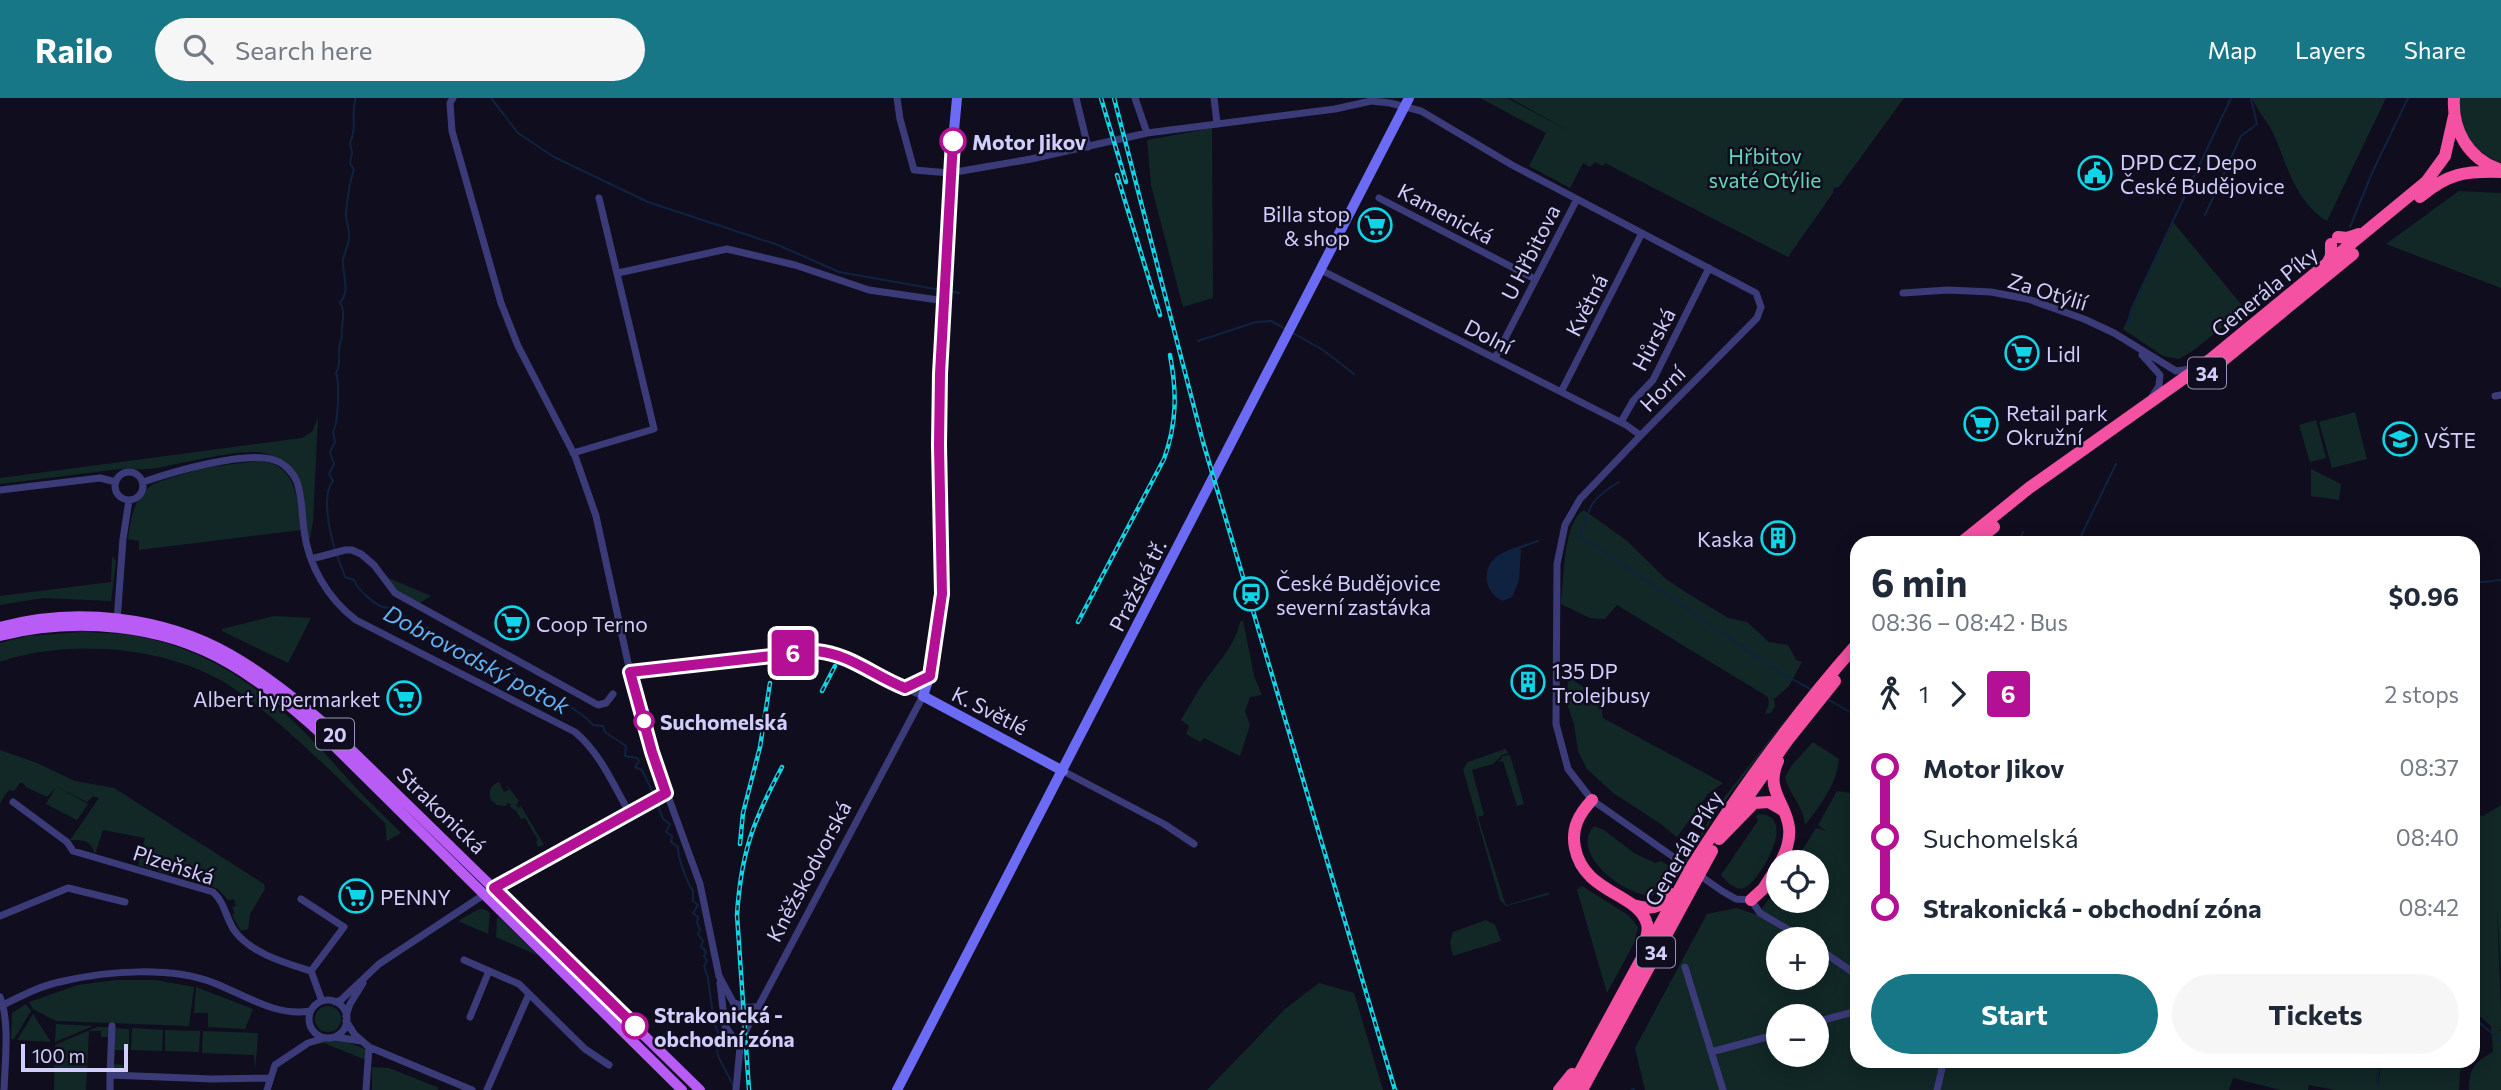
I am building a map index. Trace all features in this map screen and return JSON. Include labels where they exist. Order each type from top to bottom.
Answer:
[{"type":"highway","name":"34","points":[[2453,99],[2458,132],[2474,155],[2501,171]]},
{"type":"highway","name":"Generála Píky","points":[[1969,536],[2029,488],[2211,359],[2369,230],[2436,170],[2445,156],[2454,116]]},
{"type":"highway","name":"Generála Píky","points":[[1982,536],[2035,494],[2236,351],[2428,190],[2459,173],[2501,171]]},
{"type":"highway","points":[[2326,266],[2334,241],[2369,230]]},
{"type":"highway","name":"Generála Píky","points":[[1581,1090],[1639,962],[1692,866],[1748,779],[1850,654]]},
{"type":"highway","name":"Generála Píky","points":[[1831,679],[1850,663]]},
{"type":"highway","name":"Generála Píky","points":[[1570,1090],[1600,1044],[1719,839],[1810,704]]},
{"type":"highway","points":[[1787,741],[1772,775],[1791,832],[1787,850]]},
{"type":"highway","points":[[1592,800],[1581,813],[1573,834],[1577,857],[1587,874],[1598,885],[1631,904],[1644,917],[1648,928],[1639,962]]},
{"type":"highway","points":[[1719,839],[1754,803],[1769,802],[1785,811]]},
{"type":"highway","points":[[1631,904],[1648,908],[1660,906],[1692,866]]},
{"type":"highway","points":[[1751,900],[1766,884]]},
{"type":"highway","name":"34","points":[[1559,1090],[1600,1044]]},
{"type":"highway","points":[[1589,1090],[1600,1044]]},
{"type":"main road","name":"Kněžskodvorská","points":[[923,696],[930,676],[942,594],[939,445],[950,173],[957,98]]},
{"type":"main road","name":"Pražská tř.","points":[[897,1090],[1407,102]]},
{"type":"main road","name":"Strakonická","points":[[0,627],[62,618],[159,627],[200,640],[228,653],[274,682],[325,724],[701,1090]]},
{"type":"main road","name":"Strakonická","points":[[0,636],[53,628],[117,624],[171,639],[226,661],[269,689],[344,755],[361,775],[682,1090]]},
{"type":"main road","name":"K. Světlé","points":[[923,696],[1063,771]]},
{"type":"street","points":[[453,98],[450,103],[452,131],[501,303],[518,346],[573,453],[596,516],[630,672],[663,794],[700,884],[719,975],[725,1026],[740,1047]]},
{"type":"street","name":"Horní","points":[[897,98],[914,170],[950,173],[1147,133],[1335,109],[1371,101],[1407,102],[1577,199],[1756,293],[1760,302],[1760,313],[1580,499],[1565,525],[1559,547],[1555,609],[1556,724],[1568,769],[1592,800],[1722,891],[1736,899],[1751,900]]},
{"type":"street","points":[[1076,98],[1088,147]]},
{"type":"street","points":[[1135,98],[1147,133]]},
{"type":"street","points":[[1214,98],[1217,123]]},
{"type":"street","points":[[573,453],[654,429],[599,198]]},
{"type":"street","name":"Kamenická","points":[[1379,198],[1535,279]]},
{"type":"street","name":"U Hřbitova","points":[[1495,358],[1577,199]]},
{"type":"street","name":"Květná","points":[[1561,392],[1642,233]]},
{"type":"street","points":[[618,273],[727,249],[795,265],[870,290],[945,293]]},
{"type":"street","name":"Hůrská","points":[[1621,422],[1633,401],[1653,380],[1709,268]]},
{"type":"street","name":"Dolní","points":[[1321,270],[1621,422],[1640,435]]},
{"type":"street","name":"Za Otýlií","points":[[1903,293],[1948,290],[1991,292],[2028,299],[2084,318],[2176,370],[2190,369],[2211,359]]},
{"type":"street","name":"Za Otýlií","points":[[2134,346],[2160,375],[2159,386],[2145,407]]},
{"type":"street","points":[[143,482],[188,467],[254,458],[277,461],[285,466],[297,482],[305,542],[311,559],[334,602],[356,620],[575,732],[602,764],[629,812]]},
{"type":"street","points":[[129,472],[140,477],[143,482],[142,492],[134,500],[120,496],[117,492],[116,482],[119,477],[129,472]]},
{"type":"street","points":[[0,489],[100,478],[116,482]]},
{"type":"street","points":[[117,624],[123,539],[129,500]]},
{"type":"street","points":[[311,559],[345,550],[361,554],[374,565],[395,593],[592,703],[602,706],[613,694]]},
{"type":"street","name":"K. Světlé","points":[[630,672],[816,651],[851,659],[923,696]]},
{"type":"street","points":[[905,688],[930,676]]},
{"type":"street","name":"Kněžskodvorská","points":[[736,1090],[740,1047],[750,1023],[923,696]]},
{"type":"street","name":"K. Světlé","points":[[1063,771],[1164,824],[1194,844]]},
{"type":"street","points":[[4,1090],[2,1001],[62,981],[138,972],[187,975],[277,1010],[298,1014],[310,1011],[322,1001],[341,1000],[379,964],[494,888],[663,794]]},
{"type":"street","name":"Plzeňská","points":[[13,802],[66,842],[73,851],[213,892],[222,900],[233,928],[243,940],[276,959],[311,971]]},
{"type":"street","points":[[0,916],[68,888],[125,902]]},
{"type":"street","points":[[301,899],[344,927],[311,971],[322,1001]]},
{"type":"street","points":[[1751,900],[1760,913],[1784,927]]},
{"type":"street","points":[[1829,956],[1850,970]]},
{"type":"street","points":[[464,960],[519,984],[585,1049],[610,1065]]},
{"type":"street","points":[[1685,967],[1723,1090]]},
{"type":"street","points":[[470,1017],[489,971]]},
{"type":"street","points":[[334,1037],[342,1031],[349,1004],[369,974]]},
{"type":"street","points":[[719,975],[741,1017],[750,1023]]},
{"type":"street","points":[[487,1090],[529,994]]},
{"type":"street","points":[[731,1000],[738,1006],[758,1007]]},
{"type":"street","points":[[335,1002],[342,1006],[346,1019],[361,1041],[369,1047],[471,1090]]},
{"type":"street","points":[[308,1043],[310,1011]]},
{"type":"street","points":[[1829,1019],[1850,1013]]},
{"type":"street","points":[[298,1014],[325,1038]]},
{"type":"street","points":[[110,1090],[112,1026]]},
{"type":"street","points":[[267,1090],[275,1066],[308,1043],[334,1037],[361,1041]]},
{"type":"street","points":[[1711,1052],[1766,1037]]},
{"type":"street","points":[[366,1090],[369,1047]]},
{"type":"street","points":[[1937,1090],[1942,1068]]},
{"type":"street","points":[[110,1075],[270,1078]]},
{"type":"green space","name":"Hřbitov svaté Otýlie","points":[[1480,98],[1507,98],[1569,131],[1510,98],[1904,98],[1839,187],[1834,188],[1788,257],[1605,163],[1603,166],[1595,162],[1590,167],[1583,163],[1570,188],[1529,166],[1546,133]]},
{"type":"green space","points":[[2252,98],[2386,98],[2327,221],[2316,213],[2300,194],[2273,132]]},
{"type":"green space","points":[[2458,98],[2501,98],[2501,164],[2481,152],[2469,138],[2461,121]]},
{"type":"green space","points":[[1212,128],[1213,298],[1183,307],[1151,185],[1147,140]]},
{"type":"green space","points":[[2459,191],[2501,193],[2501,288],[2386,244]]},
{"type":"green space","points":[[2173,222],[2245,309],[2179,359],[2163,356],[2123,329]]},
{"type":"green space","points":[[2355,412],[2367,459],[2332,468],[2319,422]]},
{"type":"green space","points":[[318,417],[310,539],[307,536],[302,502],[294,478],[283,463],[269,455],[252,452],[231,454],[152,469],[128,468],[0,484],[0,478],[302,438],[312,432]]},
{"type":"green space","points":[[2316,420],[2326,458],[2310,462],[2299,425]]},
{"type":"green space","points":[[259,461],[272,464],[288,476],[296,496],[301,530],[139,550],[139,541],[128,539],[138,500],[155,483],[202,468]]},
{"type":"green space","points":[[2311,469],[2341,484],[2339,500],[2311,496]]},
{"type":"green space","points":[[1584,510],[1627,541],[1679,588],[1728,618],[1747,622],[1769,642],[1788,645],[1796,660],[1802,662],[1789,686],[1774,699],[1775,706],[1771,713],[1765,714],[1769,704],[1768,697],[1617,605],[1605,619],[1590,618],[1561,604],[1568,539],[1577,516]]},
{"type":"green space","points":[[112,556],[116,561],[111,601],[43,598],[0,605],[0,596],[111,582]]},
{"type":"green space","points":[[386,577],[431,596],[418,604],[400,593]]},
{"type":"green space","points":[[274,616],[311,618],[288,663],[222,631],[222,629]]},
{"type":"green space","points":[[1243,620],[1254,676],[1262,695],[1250,697],[1245,711],[1250,725],[1240,756],[1204,738],[1200,742],[1186,734],[1189,726],[1181,720],[1230,646]]},
{"type":"green space","points":[[83,632],[130,635],[171,645],[203,657],[233,673],[285,713],[401,833],[387,841],[385,823],[311,753],[253,702],[208,674],[180,663],[119,650],[57,650],[0,662],[0,643],[28,636]]},
{"type":"green space","points":[[1568,677],[1600,698],[1603,718],[1723,783],[1708,794],[1677,837],[1612,792],[1587,769],[1578,751],[1574,724],[1567,704]]},
{"type":"green space","points":[[1799,702],[1716,813],[1668,893],[1665,893],[1719,804]]},
{"type":"green space","points":[[1813,742],[1839,759],[1831,786],[1805,825],[1802,812],[1785,777]]},
{"type":"green space","points":[[1505,749],[1509,753],[1502,755],[1493,764],[1472,770],[1484,815],[1478,817],[1505,903],[1507,905],[1550,892],[1548,895],[1506,906],[1500,900],[1463,769],[1468,762]]},
{"type":"green space","points":[[0,750],[37,763],[75,781],[114,788],[264,884],[265,889],[250,914],[248,929],[241,931],[232,915],[235,913],[232,907],[236,906],[234,899],[228,900],[218,889],[206,884],[208,878],[173,867],[171,875],[158,871],[160,864],[154,862],[151,869],[138,865],[145,838],[103,830],[95,854],[86,842],[70,840],[99,798],[93,796],[87,802],[56,786],[88,804],[77,820],[46,804],[56,787],[47,797],[20,783],[14,791],[9,790],[0,803]]},
{"type":"green space","points":[[1510,755],[1524,804],[1517,806],[1503,761],[1499,762],[1503,756]]},
{"type":"green space","points":[[499,782],[504,792],[509,790],[506,784],[519,801],[516,805],[518,808],[521,806],[544,845],[538,847],[538,840],[525,818],[521,819],[510,807],[511,804],[497,805],[491,800],[490,789]]},
{"type":"green space","points":[[1837,791],[1850,793],[1850,1068],[2378,1068],[2378,1086],[2381,1068],[2462,1068],[2459,1090],[2335,1090],[2309,1085],[2308,1090],[2280,1090],[2233,1078],[2229,1090],[1645,1090],[1635,1048],[1707,914],[1737,908],[1757,915],[1766,903],[1766,913],[1829,913],[1829,850],[1802,850],[1816,828],[1826,831],[1818,825]]},
{"type":"green space","points":[[2501,805],[2501,968],[2497,908],[2501,1090],[2469,1090],[2474,1068],[2480,1068],[2480,1060],[2493,1052],[2491,1026],[2480,1016],[2480,815],[2483,816]]},
{"type":"green space","points":[[1759,814],[1771,817],[1776,825],[1776,837],[1772,850],[1766,850],[1766,863],[1758,875],[1744,888],[1738,888],[1728,883],[1721,875],[1758,821],[1756,816]]},
{"type":"green space","points":[[1594,826],[1604,830],[1634,853],[1655,863],[1661,861],[1673,868],[1661,891],[1655,895],[1645,895],[1632,891],[1606,874],[1589,850],[1588,838]]},
{"type":"green space","points":[[1582,886],[1628,915],[1638,927],[1634,943],[1607,993],[1577,890]]},
{"type":"green space","points":[[479,909],[490,913],[488,934],[458,921]]},
{"type":"green space","points":[[499,917],[539,956],[496,937]]},
{"type":"green space","points":[[1486,920],[1495,925],[1501,941],[1453,956],[1450,943],[1453,932]]},
{"type":"green space","points":[[116,980],[155,980],[194,987],[189,1026],[56,1021],[33,1009],[29,1002],[78,985]]},
{"type":"green space","points":[[1319,983],[1354,993],[1383,1090],[1207,1090],[1285,1009]]},
{"type":"green space","points":[[196,987],[253,1009],[245,1029],[208,1027],[208,1013],[194,1013]]},
{"type":"green space","points":[[26,1004],[31,1011],[14,1039],[11,1039],[12,1013]]},
{"type":"green space","points":[[328,1006],[337,1010],[341,1019],[337,1028],[328,1032],[319,1028],[315,1019],[319,1010]]},
{"type":"green space","points":[[33,1014],[51,1042],[17,1040]]},
{"type":"green space","points":[[56,1024],[93,1026],[55,1042]]},
{"type":"green space","points":[[97,1027],[110,1027],[110,1037],[101,1037],[101,1031],[89,1031],[86,1090],[54,1090],[55,1045]]},
{"type":"green space","points":[[114,1028],[129,1029],[129,1050],[115,1050],[114,1064],[123,1065],[123,1070],[113,1070]]},
{"type":"green space","points":[[132,1028],[163,1030],[162,1051],[131,1050]]},
{"type":"green space","points":[[165,1030],[200,1031],[199,1052],[165,1051]]},
{"type":"green space","points":[[203,1031],[257,1033],[255,1070],[254,1055],[202,1053]]},
{"type":"green space","points":[[340,1040],[366,1049],[366,1060],[324,1043],[313,1045],[321,1041]]},
{"type":"green space","points":[[372,1067],[389,1068],[439,1088],[372,1090]]},
{"type":"water","points":[[1516,547],[1521,550],[1519,580],[1512,597],[1503,601],[1489,588],[1488,570],[1495,558]]},
{"type":"waterway","name":"Dobrovodský potok","points":[[335,550],[327,505],[329,487],[333,481],[329,474],[334,464],[330,452],[335,442],[333,432],[338,385],[336,373],[343,315],[340,302],[346,288],[343,260],[349,239],[346,213],[354,170],[350,163],[350,143],[356,98]]},
{"type":"waterway","points":[[491,98],[518,133],[554,157],[648,202],[778,245],[839,272],[941,290]]},
{"type":"waterway","points":[[2128,324],[2131,310],[2231,98]]},
{"type":"waterway","points":[[2205,215],[2241,136],[2257,124],[2251,98]]},
{"type":"waterway","points":[[2350,227],[2408,98]]},
{"type":"waterway","points":[[950,291],[959,293]]},
{"type":"waterway","points":[[1198,341],[1256,322],[1271,321],[1286,329]]},
{"type":"waterway","points":[[1291,332],[1323,350],[1354,374]]},
{"type":"waterway","points":[[2081,536],[2116,464]]},
{"type":"waterway","points":[[1619,482],[1602,493],[1592,504],[1580,537],[1776,670],[1812,690]]},
{"type":"waterway","points":[[2021,536],[2023,532]]},
{"type":"waterway","points":[[1515,549],[1538,541]]},
{"type":"waterway","name":"Dobrovodský potok","points":[[337,555],[345,577],[354,580],[374,602],[418,626],[429,628],[435,639],[442,637],[448,643],[457,643],[461,651],[471,650],[476,659],[486,659],[508,674],[514,673],[519,680],[574,709],[593,725],[603,726],[605,732],[626,746],[625,756],[637,758],[639,761],[635,767],[642,770],[654,795]]},
{"type":"waterway","points":[[2480,582],[2501,580]]},
{"type":"waterway","points":[[1829,700],[1850,712]]},
{"type":"waterway","name":"Dobrovodský potok","points":[[656,800],[663,819],[670,824],[666,832],[672,836],[671,842],[678,847],[683,870],[693,891],[693,901],[698,905],[693,913],[698,917],[698,934],[703,941],[701,946],[706,952],[704,956],[707,961],[704,966],[718,1032],[718,1056],[734,1087]]},
{"type":"waterway","points":[[2480,1023],[2501,1041]]},
{"type":"waterway","points":[[2377,1084],[2379,1068]]},
{"type":"railway","points":[[1101,98],[1126,182]]},
{"type":"railway","points":[[1114,98],[1203,442],[1395,1090]]},
{"type":"railway","points":[[1117,175],[1160,315]]},
{"type":"railway","points":[[1078,622],[1164,459],[1175,407],[1170,355]]},
{"type":"railway","points":[[822,691],[835,666]]},
{"type":"railway","points":[[740,844],[743,813],[760,747],[770,683]]},
{"type":"railway","points":[[749,1090],[737,915],[739,893],[750,838],[763,804],[782,767]]},
{"type":"bus line","name":"6","points":[[635,1026],[494,888],[666,793],[630,672],[816,651],[851,659],[905,688],[930,676],[942,594],[940,374],[953,141]]},
{"type":"place","name":"Motor Jikov","points":[[953,141]]},
{"type":"place","name":"DPD CZ, Depo České Budějovice","points":[[2095,173]]},
{"type":"place","name":"Billa stop & shop","points":[[1375,225]]},
{"type":"place","name":"Lidl","points":[[2022,353]]},
{"type":"place","name":"Retail park Okružní","points":[[1981,424]]},
{"type":"place","name":"VŠTE","points":[[2400,439]]},
{"type":"place","name":"Kaska","points":[[1778,538]]},
{"type":"place","name":"České Budějovice severní zastávka","points":[[1251,594]]},
{"type":"place","name":"Coop Terno","points":[[512,623]]},
{"type":"place","name":"135 DP Trolejbusy","points":[[1528,682]]},
{"type":"place","name":"Albert hypermarket","points":[[404,698]]},
{"type":"place","name":"Suchomelská","points":[[644,721]]},
{"type":"place","name":"PENNY","points":[[356,896]]},
{"type":"place","name":"Strakonická - obchodní zóna","points":[[635,1026]]}]
